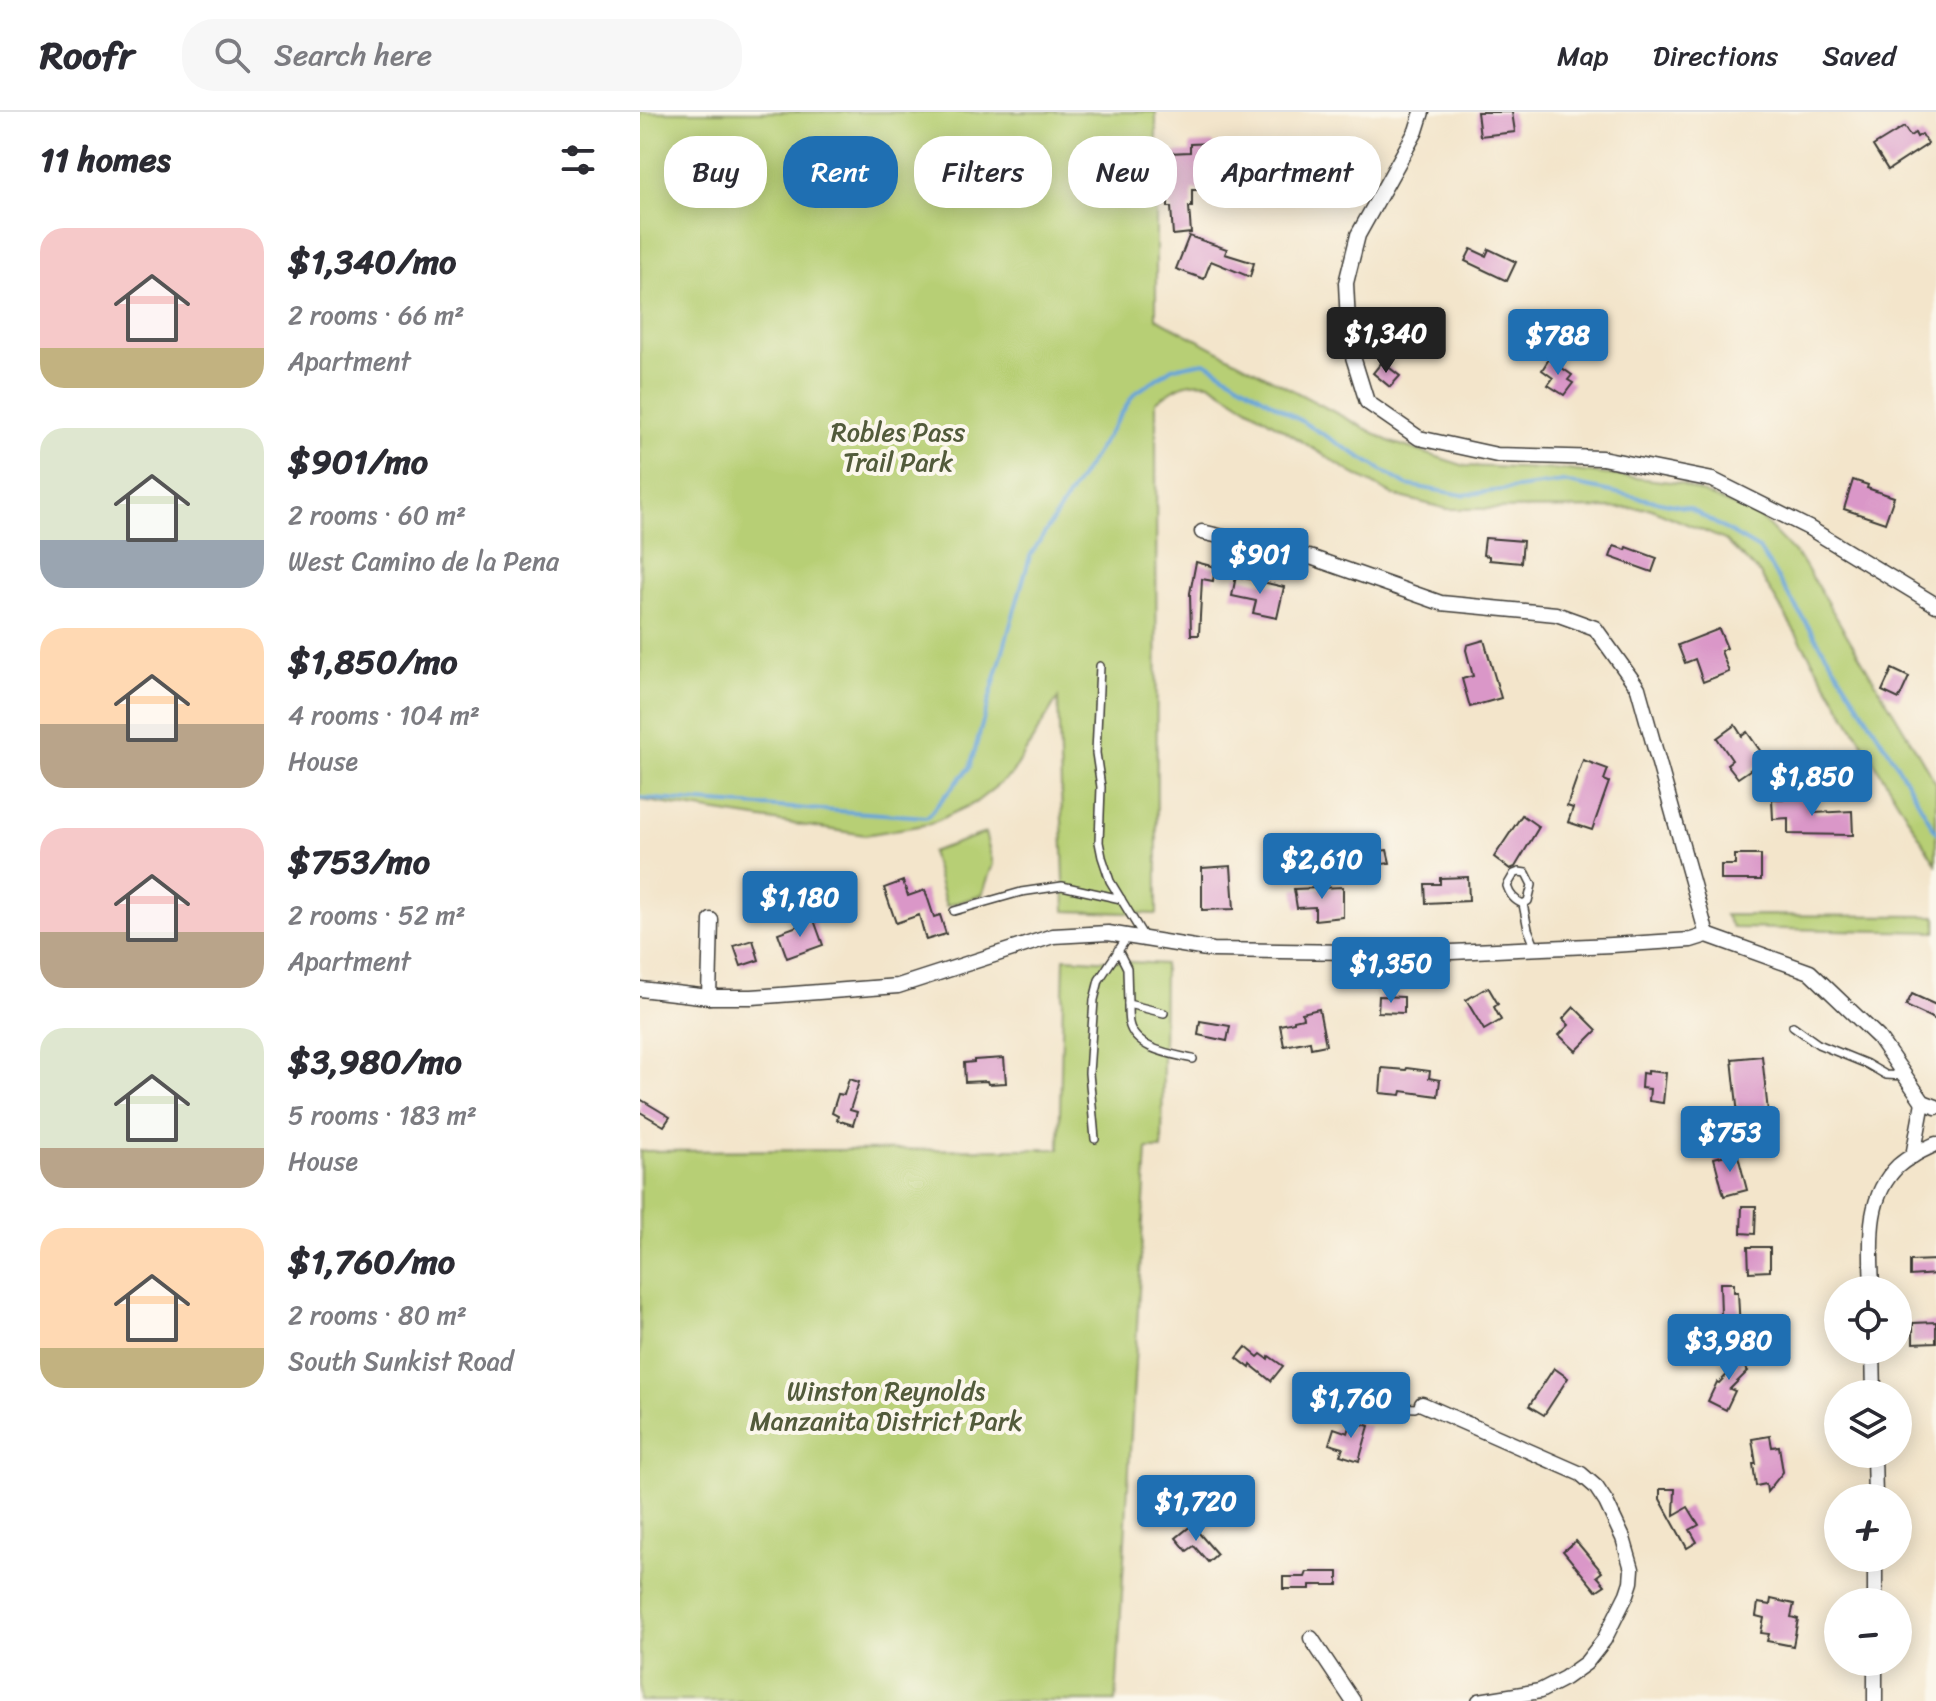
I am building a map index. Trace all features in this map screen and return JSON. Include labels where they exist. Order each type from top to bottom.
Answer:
[{"type":"street","points":[[1422,112],[1416,131],[1358,235],[1346,283],[1349,344],[1367,402],[1419,438],[1450,445],[1497,455],[1602,458],[1713,480],[1809,528],[1936,605]]},
{"type":"street","points":[[1202,532],[1313,558],[1441,603],[1556,614],[1595,628],[1638,688],[1707,935]]},
{"type":"street","points":[[709,997],[711,920]]},
{"type":"street","points":[[640,989],[709,997],[752,997],[898,986],[1053,936],[1108,933],[1213,950],[1435,953],[1691,940],[1707,935],[1810,972],[1878,1037],[1929,1105],[1913,1156]]},
{"type":"street","points":[[1872,1276],[1872,1214],[1878,1195],[1898,1167],[1936,1144]]},
{"type":"street","points":[[1422,1404],[1581,1474],[1596,1487],[1606,1502],[1623,1538],[1632,1569],[1627,1594],[1604,1640],[1586,1663],[1540,1691],[1479,1701]]},
{"type":"street","points":[[1311,1638],[1353,1701]]},
{"type":"street","points":[[1875,1676],[1875,1701]]},
{"type":"lane","points":[[1100,666],[1096,753],[1101,787],[1099,842],[1110,881],[1145,939]]},
{"type":"lane","points":[[954,911],[1021,892],[1062,886],[1121,899]]},
{"type":"lane","points":[[1523,904],[1536,949]]},
{"type":"lane","points":[[1095,1139],[1089,1073],[1092,1020],[1099,980],[1128,936]]},
{"type":"lane","points":[[1118,950],[1127,968],[1129,1025],[1140,1040],[1162,1052],[1193,1059]]},
{"type":"lane","points":[[1128,1004],[1164,1013]]},
{"type":"lane","points":[[1793,1026],[1818,1044],[1886,1075],[1906,1076]]},
{"type":"lane","points":[[1303,1389],[1318,1397],[1384,1406],[1415,1408],[1422,1404]]},
{"type":"green space","name":"Robles Pass Trail Park","points":[[640,112],[1156,112],[1156,136],[1068,136],[1068,208],[1156,208],[1156,318],[1391,442],[1465,466],[1567,470],[1679,483],[1759,516],[1803,562],[1936,783],[1936,864],[1760,574],[1725,540],[1649,508],[1447,509],[1393,495],[1352,473],[1209,383],[1200,382],[1180,386],[1156,402],[1157,914],[1065,911],[1058,698],[1012,774],[975,803],[930,824],[865,835],[640,800]]},
{"type":"green space","points":[[985,833],[993,864],[982,895],[946,906],[931,852]]},
{"type":"green space","points":[[1725,915],[1936,916],[1936,932],[1733,928]]},
{"type":"green space","name":"Winston Reynolds Manzanita District Park","points":[[1064,958],[1164,964],[1162,1149],[1147,1149],[1116,1701],[640,1701],[640,1151],[1059,1149]]},
{"type":"building","points":[[1477,112],[1512,112],[1515,132],[1480,136]]},
{"type":"building","points":[[1904,127],[1910,136],[1922,134],[1928,144],[1888,170],[1873,146]]},
{"type":"building","points":[[1190,144],[1193,144],[1192,207],[1189,207],[1191,233],[1173,235],[1171,208],[1177,208],[1177,153],[1190,152]]},
{"type":"building","points":[[1189,236],[1227,249],[1225,254],[1254,263],[1250,277],[1211,261],[1204,279],[1176,269]]},
{"type":"building","points":[[1471,249],[1486,256],[1489,249],[1516,262],[1507,281],[1465,261]]},
{"type":"building","points":[[1549,359],[1572,375],[1568,380],[1573,383],[1564,395],[1548,385],[1553,378],[1542,370]]},
{"type":"building","points":[[1382,362],[1400,376],[1390,387],[1373,373]]},
{"type":"building","points":[[1853,480],[1894,497],[1885,523],[1844,509]]},
{"type":"building","points":[[1485,538],[1523,541],[1521,563],[1489,560],[1489,556],[1483,555]]},
{"type":"building","points":[[1614,546],[1626,550],[1627,547],[1657,558],[1652,572],[1610,557]]},
{"type":"building","points":[[1196,562],[1215,567],[1213,581],[1202,579],[1199,635],[1191,635],[1190,593]]},
{"type":"building","points":[[1236,576],[1284,587],[1277,618],[1253,613],[1256,601],[1232,596]]},
{"type":"building","points":[[1719,629],[1727,648],[1721,651],[1729,672],[1703,682],[1695,659],[1685,663],[1678,645]]},
{"type":"building","points":[[1484,640],[1501,698],[1470,707],[1462,679],[1473,676],[1467,645]]},
{"type":"building","points":[[1892,669],[1909,677],[1899,699],[1882,691]]},
{"type":"building","points":[[1735,725],[1742,736],[1747,732],[1766,759],[1738,778],[1727,764],[1732,760],[1717,738]]},
{"type":"building","points":[[1583,760],[1608,769],[1604,780],[1609,782],[1592,830],[1568,822],[1573,808],[1567,806]]},
{"type":"building","points":[[1815,798],[1815,813],[1852,811],[1853,835],[1788,834],[1788,818],[1773,819],[1772,799]]},
{"type":"building","points":[[1522,815],[1539,827],[1515,867],[1510,869],[1494,857]]},
{"type":"building","points":[[1387,850],[1390,863],[1346,869],[1345,855]]},
{"type":"building","points":[[1735,855],[1761,855],[1761,880],[1721,880],[1721,865],[1735,865]]},
{"type":"building","points":[[1231,866],[1234,909],[1202,910],[1202,868]]},
{"type":"building","points":[[1468,877],[1469,901],[1426,903],[1425,884],[1440,884],[1440,878]]},
{"type":"building","points":[[903,881],[908,896],[925,890],[934,917],[940,915],[946,934],[926,940],[919,915],[896,923],[884,888]]},
{"type":"building","points":[[1343,887],[1343,917],[1315,920],[1315,907],[1297,908],[1294,889]]},
{"type":"building","points":[[814,920],[823,945],[787,958],[778,933]]},
{"type":"building","points":[[753,940],[759,960],[741,966],[734,946]]},
{"type":"building","points":[[1488,987],[1498,1004],[1494,1007],[1501,1020],[1484,1030],[1466,1000]]},
{"type":"building","points":[[1912,994],[1936,1005],[1936,1020],[1906,1006]]},
{"type":"building","points":[[1379,996],[1404,997],[1404,1013],[1378,1012]]},
{"type":"building","points":[[1574,1007],[1597,1030],[1576,1051],[1559,1035],[1569,1025],[1563,1019]]},
{"type":"building","points":[[1319,1009],[1326,1045],[1311,1048],[1310,1041],[1284,1046],[1280,1025],[1303,1018],[1302,1013]]},
{"type":"building","points":[[1200,1021],[1230,1026],[1227,1041],[1198,1035]]},
{"type":"building","points":[[1762,1056],[1768,1112],[1738,1115],[1732,1059]]},
{"type":"building","points":[[1004,1058],[1006,1083],[965,1082],[964,1063]]},
{"type":"building","points":[[1382,1068],[1430,1071],[1429,1078],[1440,1080],[1438,1096],[1402,1091],[1401,1095],[1380,1093]]},
{"type":"building","points":[[1648,1071],[1666,1073],[1663,1103],[1649,1101],[1650,1089],[1641,1088],[1642,1073],[1648,1074]]},
{"type":"building","points":[[849,1079],[859,1082],[850,1110],[857,1112],[853,1125],[837,1120],[838,1116],[832,1113],[838,1094],[844,1095]]},
{"type":"building","points":[[640,1099],[670,1117],[664,1126],[640,1112]]},
{"type":"building","points":[[1689,1111],[1705,1114],[1702,1135],[1685,1133]]},
{"type":"building","points":[[1737,1152],[1747,1190],[1724,1196],[1714,1158]]},
{"type":"building","points":[[1742,1206],[1756,1206],[1755,1234],[1741,1233]]},
{"type":"building","points":[[1748,1247],[1770,1247],[1770,1271],[1749,1272]]},
{"type":"building","points":[[1936,1260],[1936,1274],[1910,1276],[1910,1261]]},
{"type":"building","points":[[1720,1283],[1734,1283],[1734,1292],[1738,1292],[1740,1330],[1723,1331],[1723,1326],[1714,1326],[1714,1315],[1721,1315]]},
{"type":"building","points":[[1936,1322],[1936,1342],[1913,1343],[1913,1323]]},
{"type":"building","points":[[1246,1347],[1258,1357],[1261,1354],[1268,1359],[1269,1356],[1283,1366],[1271,1381],[1237,1358]]},
{"type":"building","points":[[1736,1347],[1746,1357],[1740,1363],[1748,1371],[1730,1389],[1735,1391],[1726,1410],[1708,1401],[1717,1382],[1737,1364],[1728,1355]]},
{"type":"building","points":[[1554,1368],[1568,1378],[1544,1415],[1529,1406]]},
{"type":"building","points":[[1352,1421],[1369,1426],[1359,1461],[1340,1455],[1343,1448],[1329,1444],[1334,1428],[1348,1433]]},
{"type":"building","points":[[1770,1436],[1772,1447],[1779,1446],[1783,1472],[1767,1492],[1766,1484],[1756,1486],[1752,1439]]},
{"type":"building","points":[[1660,1489],[1675,1489],[1674,1515],[1688,1507],[1699,1525],[1690,1530],[1697,1542],[1687,1548],[1660,1499]]},
{"type":"building","points":[[1192,1525],[1217,1554],[1208,1562],[1194,1546],[1187,1551],[1176,1538]]},
{"type":"building","points":[[1576,1541],[1602,1572],[1597,1576],[1605,1585],[1596,1591],[1563,1551]]},
{"type":"building","points":[[1307,1572],[1338,1572],[1338,1585],[1283,1589],[1283,1577],[1305,1577]]},
{"type":"building","points":[[1771,1599],[1794,1604],[1791,1617],[1798,1619],[1793,1646],[1767,1641],[1769,1634],[1761,1633],[1764,1618],[1756,1616],[1758,1603],[1770,1605]]},
{"type":"waterway","points":[[640,798],[927,817],[970,767],[1030,556],[1134,394],[1172,368],[1205,362],[1406,485],[1463,495],[1563,482],[1689,508],[1759,549],[1893,758],[1936,832]]}]
